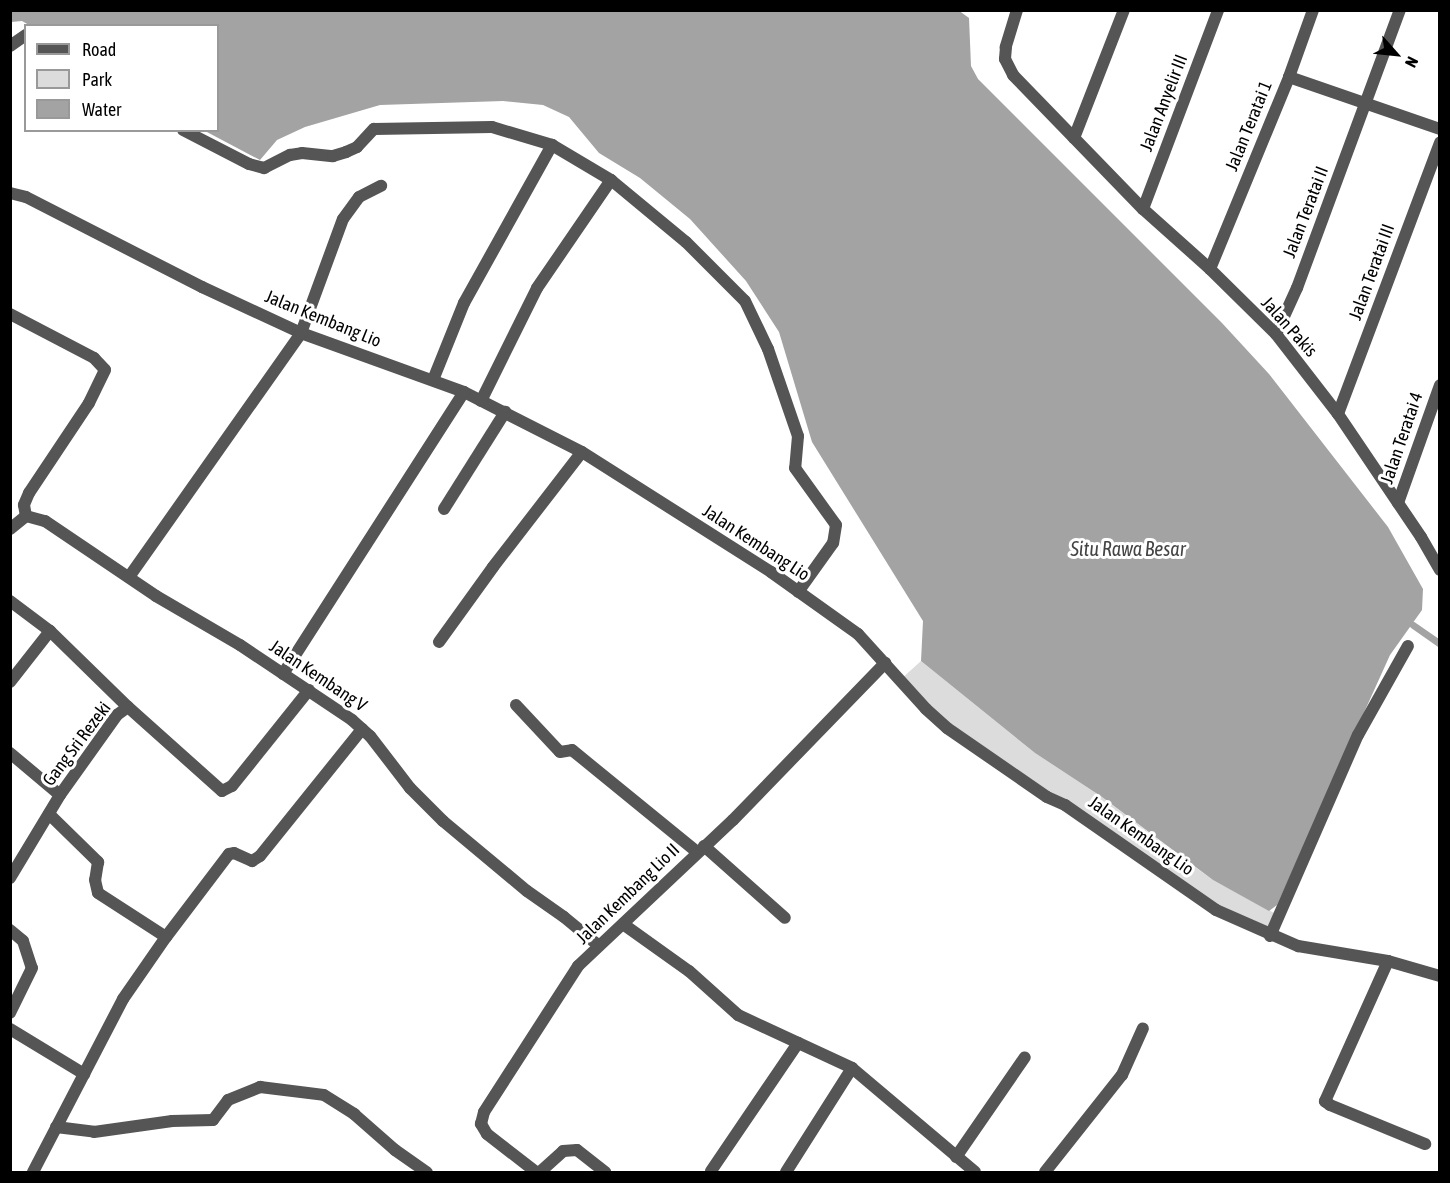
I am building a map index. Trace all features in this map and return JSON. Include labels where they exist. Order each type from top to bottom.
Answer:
[{"type":"street","name":"Jalan Pakis","points":[[1017,10],[1006,47],[1005,59],[1009,67],[1143,209],[1210,269],[1276,334],[1338,414],[1440,570]]},
{"type":"street","points":[[1074,138],[1124,10]]},
{"type":"street","name":"Jalan Anyelir III","points":[[1143,209],[1218,10]]},
{"type":"street","points":[[1289,77],[1312,10]]},
{"type":"street","name":"Jalan Teratai II","points":[[1276,334],[1367,102],[1400,10]]},
{"type":"street","points":[[10,46],[24,36]]},
{"type":"street","name":"Jalan Teratai 1","points":[[1210,269],[1289,77],[1440,129]]},
{"type":"street","points":[[187,132],[249,164],[264,168],[290,154],[333,156],[346,152],[357,147],[374,129],[492,127],[552,145],[611,180],[686,242],[745,301],[768,349],[793,414],[798,436],[795,468],[836,525],[833,543],[798,592]]},
{"type":"street","name":"Jalan Teratai III","points":[[1338,414],[1440,142]]},
{"type":"street","points":[[433,380],[464,303],[552,145]]},
{"type":"street","points":[[482,401],[537,288],[611,180]]},
{"type":"street","points":[[129,577],[301,333],[343,219],[358,198],[381,186]]},
{"type":"street","name":"Jalan Kembang Lio","points":[[10,193],[33,200],[202,287],[301,333],[464,392],[582,452],[798,592],[858,634],[926,709],[947,728],[1216,910],[1270,936],[1298,946],[1388,961],[1440,976]]},
{"type":"street","points":[[10,314],[94,358],[105,370],[89,404],[29,493],[24,504],[26,516],[10,529]]},
{"type":"street","name":"Jalan Teratai 4","points":[[1398,503],[1440,385]]},
{"type":"street","points":[[283,674],[464,392]]},
{"type":"street","points":[[444,509],[504,412]]},
{"type":"street","points":[[439,642],[582,452]]},
{"type":"street","name":"Jalan Kembang V","points":[[26,516],[45,521],[156,596],[240,645],[309,690],[362,729],[410,788],[442,821],[527,891],[564,916],[599,946]]},
{"type":"street","name":"Gang Sri Rezeki","points":[[10,601],[50,631],[128,707],[117,715],[60,795],[12,871]]},
{"type":"street","points":[[10,682],[50,631]]},
{"type":"street","points":[[1270,936],[1358,735],[1408,646]]},
{"type":"street","name":"Jalan Kembang Lio II","points":[[538,1173],[487,1134],[481,1124],[484,1112],[578,966],[740,813],[885,663]]},
{"type":"street","points":[[128,707],[222,791],[232,786],[309,690]]},
{"type":"street","points":[[516,705],[560,752],[572,750],[701,849],[785,918]]},
{"type":"street","points":[[33,1173],[123,999],[166,937],[229,854],[234,853],[252,861],[260,856],[362,729]]},
{"type":"street","points":[[10,753],[60,795]]},
{"type":"street","points":[[49,814],[98,862],[95,880],[99,893],[166,937]]},
{"type":"street","points":[[623,924],[689,971],[738,1015],[852,1068],[975,1173]]},
{"type":"street","points":[[10,930],[23,941],[32,968],[10,1013]]},
{"type":"street","points":[[1388,961],[1325,1101],[1330,1106],[1425,1144]]},
{"type":"street","points":[[1045,1173],[1122,1076],[1143,1028]]},
{"type":"street","points":[[10,1029],[84,1074]]},
{"type":"street","points":[[711,1171],[798,1043]]},
{"type":"street","points":[[956,1157],[1024,1057]]},
{"type":"street","points":[[786,1173],[852,1068]]},
{"type":"street","points":[[56,1127],[94,1132],[172,1121],[213,1120],[228,1100],[260,1087],[324,1095],[354,1114],[395,1150],[427,1173]]},
{"type":"street","points":[[538,1173],[563,1151],[577,1150],[605,1173]]},
{"type":"green space","points":[[921,661],[1035,753],[1102,797],[1213,880],[1278,915],[1270,936],[1250,927],[947,728],[900,680]]},
{"type":"water","name":"Situ Rawa Besar","points":[[958,10],[969,18],[971,66],[978,79],[1222,323],[1269,374],[1388,527],[1423,589],[1422,610],[1390,655],[1277,905],[1269,911],[1213,880],[1102,797],[1035,753],[921,661],[923,621],[812,442],[779,332],[746,281],[690,219],[640,178],[599,153],[569,117],[543,105],[503,101],[380,105],[305,127],[277,140],[260,160],[207,132],[219,132],[219,24],[27,24],[22,21],[11,22],[10,11]]},
{"type":"waterway","points":[[1413,625],[1440,644]]}]
